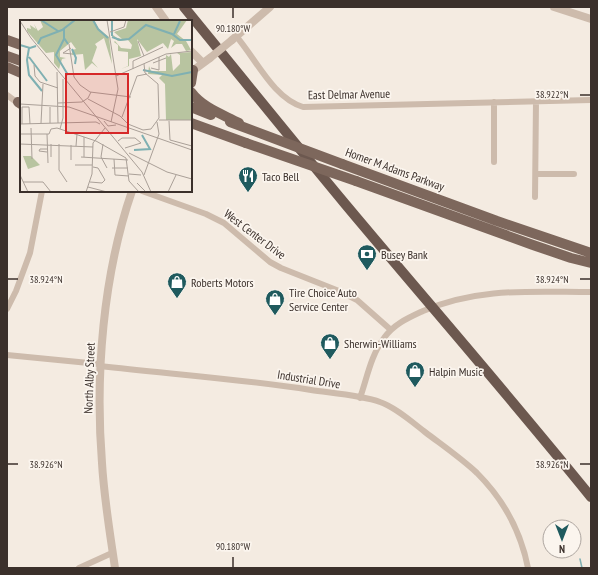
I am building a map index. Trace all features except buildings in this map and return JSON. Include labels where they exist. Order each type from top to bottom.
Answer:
[{"type":"highway","points":[[184,7],[347,206],[479,364],[527,418],[591,497]]},
{"type":"main road","points":[[7,40],[20,45]]},
{"type":"main road","points":[[7,56],[20,61]]},
{"type":"main road","points":[[7,67],[20,73]]},
{"type":"main road","points":[[192,93],[196,99],[204,105],[253,131]]},
{"type":"main road","name":"Homer M Adams Parkway","points":[[192,107],[497,221],[591,253]]},
{"type":"main road","name":"Homer M Adams Parkway","points":[[192,124],[570,258],[591,263]]},
{"type":"street","points":[[156,7],[165,20]]},
{"type":"street","points":[[192,71],[261,16],[270,7]]},
{"type":"street","points":[[554,7],[591,19]]},
{"type":"street","name":"East Delmar Avenue","points":[[234,38],[276,89],[290,102],[303,107],[591,100]]},
{"type":"street","points":[[192,52],[207,60]]},
{"type":"street","points":[[7,95],[20,104]]},
{"type":"street","points":[[536,101],[536,197]]},
{"type":"street","points":[[494,102],[494,162]]},
{"type":"street","points":[[536,174],[574,174]]},
{"type":"street","points":[[7,309],[16,291],[30,253],[42,192]]},
{"type":"street","name":"North Alby Street","points":[[114,568],[102,462],[100,432],[100,366],[110,278],[119,234],[132,192]]},
{"type":"street","name":"West Center Drive","points":[[145,192],[206,214],[224,223],[270,262],[335,289],[357,300],[391,330]]},
{"type":"street","points":[[360,398],[374,354],[391,330],[406,318],[443,303],[484,294],[508,292],[591,292]]},
{"type":"street","points":[[7,350],[10,355]]},
{"type":"street","name":"Industrial Drive","points":[[10,355],[266,383],[360,398],[385,404],[452,452],[477,473],[497,496],[512,520],[528,568]]},
{"type":"street","points":[[79,568],[112,553]]},
{"type":"waterway","points":[[580,559],[582,568]]},
{"type":"place","name":"Taco Bell","points":[[248,193]]},
{"type":"place","name":"Busey Bank","points":[[367,271]]},
{"type":"place","name":"Roberts Motors","points":[[177,299]]},
{"type":"place","name":"Tire Choice Auto Service Center","points":[[275,316]]},
{"type":"place","name":"Sherwin-Williams","points":[[330,360]]},
{"type":"place","name":"Halpin Music","points":[[415,388]]}]
